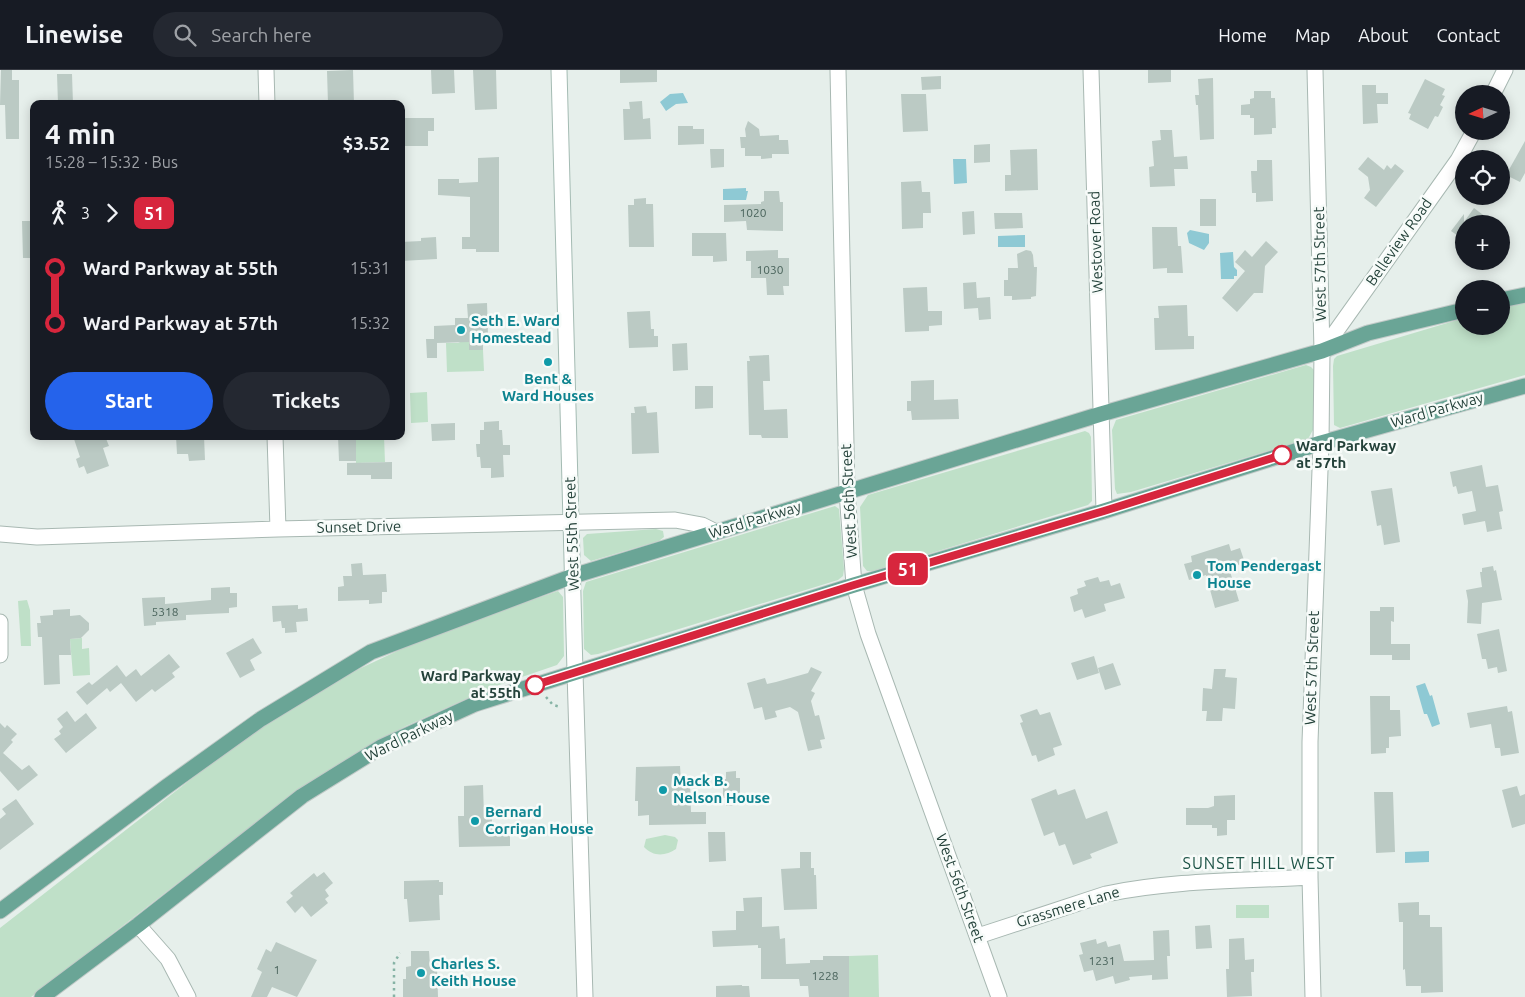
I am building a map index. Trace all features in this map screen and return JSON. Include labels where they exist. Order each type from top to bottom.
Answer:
[{"type":"main road","points":[[1510,298],[1525,294]]},
{"type":"main road","name":"Ward Parkway","points":[[0,911],[246,730],[371,652],[573,576],[1101,414],[1322,351],[1368,334],[1455,312]]},
{"type":"main road","name":"Ward Parkway","points":[[42,997],[138,925],[302,796],[381,748],[475,704],[854,585],[1104,511],[1321,443],[1524,390]]},
{"type":"street","points":[[266,70],[267,100]]},
{"type":"street","name":"West 55th Street","points":[[559,70],[584,997]]},
{"type":"street","name":"West 56th Street","points":[[838,70],[847,492],[854,585],[868,634],[999,997]]},
{"type":"street","name":"Westover Road","points":[[1091,70],[1104,511]]},
{"type":"street","name":"West 57th Street","points":[[1314,997],[1310,877],[1310,742],[1321,443],[1322,351],[1315,70]]},
{"type":"street","points":[[1495,85],[1500,70]]},
{"type":"street","points":[[1497,85],[1505,70]]},
{"type":"street","name":"Belleview Road","points":[[1322,351],[1458,160],[1469,140]]},
{"type":"street","points":[[275,440],[278,529]]},
{"type":"street","name":"Sunset Drive","points":[[0,534],[37,537],[278,529],[675,520],[702,524],[716,532]]},
{"type":"street","points":[[0,622],[0,656]]},
{"type":"street","name":"Grassmere Lane","points":[[978,936],[1106,894],[1127,890],[1165,884],[1310,877]]},
{"type":"street","points":[[138,925],[168,959],[188,997]]},
{"type":"path","points":[[546,697],[553,705],[561,707]]},
{"type":"path","points":[[394,997],[394,963],[400,953]]},
{"type":"green space","points":[[1525,301],[1525,375],[1340,428],[1334,425],[1333,366],[1334,359],[1337,356],[1455,321],[1455,335],[1510,335],[1510,305]]},
{"type":"green space","points":[[469,338],[469,350],[483,350],[484,371],[447,372],[446,343],[458,343]]},
{"type":"green space","points":[[1306,365],[1314,370],[1314,428],[1308,439],[1131,492],[1117,494],[1115,489],[1112,430],[1116,420]]},
{"type":"green space","points":[[427,392],[428,422],[411,423],[410,393]]},
{"type":"green space","points":[[1085,431],[1091,437],[1092,501],[1088,505],[873,571],[867,571],[863,566],[860,507],[868,495]]},
{"type":"green space","points":[[356,440],[384,440],[385,462],[356,463]]},
{"type":"green space","points":[[835,506],[839,509],[844,569],[843,576],[838,580],[598,654],[591,655],[584,649],[583,591],[586,582]]},
{"type":"green space","points":[[656,529],[663,531],[664,537],[659,541],[591,561],[584,555],[583,538],[587,534]]},
{"type":"green space","points":[[558,591],[563,597],[564,656],[557,665],[493,687],[406,726],[360,751],[299,789],[31,997],[0,997],[0,928],[217,759],[264,725],[342,677],[427,637]]},
{"type":"green space","points":[[27,600],[30,610],[31,646],[21,646],[18,601]]},
{"type":"green space","points":[[82,638],[82,649],[89,648],[90,675],[73,676],[70,639]]},
{"type":"green space","points":[[665,835],[675,837],[678,840],[676,849],[668,853],[655,854],[644,847],[646,839]]},
{"type":"green space","points":[[1236,905],[1269,905],[1269,918],[1236,918]]},
{"type":"green space","points":[[878,955],[879,997],[849,997],[849,956]]},
{"type":"water","points":[[683,93],[688,103],[676,104],[666,111],[660,102],[670,94]]},
{"type":"water","points":[[953,159],[966,159],[967,183],[954,184]]},
{"type":"water","points":[[746,188],[746,191],[748,191],[746,200],[723,200],[723,189]]},
{"type":"water","points":[[1190,230],[1209,234],[1209,243],[1204,250],[1189,243],[1187,233]]},
{"type":"water","points":[[1025,235],[1025,247],[998,247],[998,236]]},
{"type":"water","points":[[1233,252],[1237,276],[1234,276],[1234,279],[1221,279],[1220,253]]},
{"type":"water","points":[[1425,683],[1430,696],[1432,695],[1440,724],[1432,727],[1427,714],[1424,714],[1416,686]]},
{"type":"water","points":[[1429,851],[1429,862],[1405,863],[1405,852]]},
{"type":"building","points":[[1,70],[12,70],[12,80],[19,80],[19,139],[6,139],[5,105],[0,105]]},
{"type":"building","points":[[353,70],[354,100],[328,100],[327,71]]},
{"type":"building","points":[[431,70],[454,70],[455,93],[432,94]]},
{"type":"building","points":[[473,70],[496,70],[497,109],[475,110]]},
{"type":"building","points":[[620,70],[657,70],[657,82],[620,83]]},
{"type":"building","points":[[1148,70],[1171,70],[1171,82],[1148,83]]},
{"type":"building","points":[[57,74],[72,74],[73,100],[58,100]]},
{"type":"building","points":[[941,76],[941,89],[922,90],[921,77]]},
{"type":"building","points":[[1213,78],[1214,139],[1200,140],[1198,105],[1196,105],[1195,95],[1199,95],[1198,79]]},
{"type":"building","points":[[1425,79],[1445,89],[1442,95],[1445,96],[1440,105],[1443,107],[1438,117],[1435,116],[1428,129],[1409,119],[1411,114],[1408,113]]},
{"type":"building","points":[[1362,85],[1376,85],[1376,93],[1388,93],[1388,104],[1377,104],[1378,123],[1363,124]]},
{"type":"building","points":[[1254,91],[1271,91],[1271,98],[1275,98],[1276,128],[1272,128],[1272,134],[1254,135],[1254,118],[1250,118],[1250,115],[1241,115],[1241,105],[1250,104],[1250,99],[1254,98]]},
{"type":"building","points":[[901,94],[926,94],[928,131],[903,132]]},
{"type":"building","points":[[642,101],[643,119],[650,118],[651,139],[624,140],[623,109],[630,109],[629,102]]},
{"type":"building","points":[[405,118],[434,118],[434,131],[428,131],[428,146],[405,146]]},
{"type":"building","points":[[748,121],[759,129],[760,136],[779,135],[779,140],[788,140],[789,154],[772,154],[772,158],[761,159],[761,156],[745,156],[745,148],[741,148],[740,137],[746,137],[745,129]]},
{"type":"building","points":[[678,126],[693,126],[693,129],[704,129],[704,144],[678,145]]},
{"type":"building","points":[[1160,130],[1172,130],[1174,157],[1187,156],[1188,169],[1174,169],[1175,186],[1150,187],[1149,167],[1154,166],[1152,141],[1161,140]]},
{"type":"building","points":[[1525,141],[1525,173],[1520,182],[1510,177],[1510,168]]},
{"type":"building","points":[[990,144],[990,162],[974,163],[974,145]]},
{"type":"building","points":[[710,149],[724,149],[724,167],[711,168]]},
{"type":"building","points":[[1037,149],[1038,190],[1005,191],[1005,175],[1011,175],[1010,150]]},
{"type":"building","points":[[499,157],[499,252],[476,252],[476,249],[462,249],[462,237],[470,237],[470,197],[438,195],[438,179],[459,179],[459,183],[478,182],[478,158]]},
{"type":"building","points":[[1368,157],[1384,170],[1387,165],[1391,169],[1395,164],[1404,171],[1376,207],[1364,198],[1370,190],[1368,177],[1358,169]]},
{"type":"building","points":[[1257,160],[1272,160],[1273,201],[1256,202],[1256,193],[1252,193],[1251,171],[1257,171]]},
{"type":"building","points":[[921,181],[922,192],[930,192],[931,213],[923,213],[923,228],[902,229],[901,182]]},
{"type":"building","points":[[764,191],[779,191],[780,202],[783,202],[783,231],[747,230],[746,221],[724,222],[724,205],[761,204],[764,201]]},
{"type":"building","points":[[646,198],[646,204],[653,204],[654,247],[629,247],[628,205],[634,205],[634,199]]},
{"type":"building","points":[[1200,199],[1216,199],[1216,226],[1200,226]]},
{"type":"building","points":[[1474,208],[1483,215],[1469,215]]},
{"type":"building","points":[[974,211],[975,234],[963,235],[962,212]]},
{"type":"building","points":[[994,213],[1022,213],[1023,228],[995,229]]},
{"type":"building","points":[[22,221],[30,221],[30,258],[23,258]]},
{"type":"building","points":[[1455,226],[1455,234],[1451,231]]},
{"type":"building","points":[[1152,227],[1177,227],[1178,246],[1181,246],[1183,273],[1167,273],[1167,268],[1153,269]]},
{"type":"building","points":[[692,233],[726,233],[727,261],[713,262],[713,256],[692,256]]},
{"type":"building","points":[[436,237],[437,259],[405,261],[405,242],[421,241],[421,238]]},
{"type":"building","points":[[1266,241],[1278,252],[1265,266],[1263,293],[1254,293],[1237,312],[1222,298],[1245,271],[1235,262],[1245,250],[1252,257]]},
{"type":"building","points":[[778,250],[778,258],[789,258],[789,286],[783,286],[784,295],[767,295],[766,278],[751,278],[751,261],[746,261],[746,251]]},
{"type":"building","points":[[1026,250],[1031,251],[1034,267],[1037,267],[1036,296],[1031,297],[1031,299],[1012,300],[1012,296],[1004,296],[1004,280],[1008,280],[1008,268],[1018,268],[1017,254]]},
{"type":"building","points":[[976,282],[977,298],[990,297],[991,319],[979,320],[978,308],[964,309],[963,283]]},
{"type":"building","points":[[927,287],[928,311],[942,311],[942,325],[929,326],[929,331],[905,332],[903,288]]},
{"type":"building","name":"Seth E. Ward Homestead","points":[[487,303],[488,335],[483,335],[483,350],[469,350],[469,342],[437,343],[437,358],[427,358],[426,339],[434,339],[434,326],[455,325],[455,318],[468,318],[467,304]]},
{"type":"building","points":[[1187,305],[1188,336],[1194,336],[1194,349],[1155,350],[1154,318],[1159,318],[1158,306]]},
{"type":"building","points":[[650,311],[651,329],[654,329],[654,336],[658,336],[658,347],[629,348],[627,312]]},
{"type":"building","points":[[687,343],[688,370],[673,371],[672,344]]},
{"type":"building","points":[[769,355],[770,381],[763,381],[764,410],[787,409],[788,438],[762,438],[761,435],[749,435],[747,361],[750,361],[749,356]]},
{"type":"building","points":[[934,380],[934,400],[958,399],[959,419],[912,420],[911,411],[907,411],[907,401],[911,401],[911,381]]},
{"type":"building","points":[[695,386],[713,386],[713,408],[695,409]]},
{"type":"building","points":[[646,406],[647,413],[657,412],[659,453],[632,454],[631,413],[635,413],[634,407]]},
{"type":"building","points":[[499,421],[503,445],[510,445],[510,455],[503,455],[504,477],[491,478],[491,468],[481,468],[480,457],[477,457],[476,444],[480,444],[480,430],[484,430],[484,422]]},
{"type":"building","points":[[455,423],[455,440],[432,441],[431,424]]},
{"type":"building","points":[[74,440],[107,440],[109,446],[103,448],[109,466],[87,474],[84,466],[79,468],[76,459],[80,457]]},
{"type":"building","points":[[176,440],[204,440],[205,460],[189,461],[188,454],[177,454]]},
{"type":"building","points":[[338,440],[356,440],[356,461],[339,461]]},
{"type":"building","points":[[392,462],[392,479],[371,479],[371,475],[347,475],[347,463]]},
{"type":"building","points":[[1482,465],[1486,487],[1498,485],[1503,511],[1499,512],[1502,529],[1487,532],[1485,521],[1464,525],[1462,514],[1476,511],[1472,491],[1458,494],[1456,486],[1453,487],[1450,472]]},
{"type":"building","points":[[1392,488],[1400,542],[1384,545],[1381,525],[1377,526],[1371,491]]},
{"type":"building","name":"Tom Pendergast House","points":[[1229,544],[1231,551],[1240,548],[1245,563],[1229,568],[1239,601],[1215,608],[1206,575],[1189,580],[1184,564],[1192,562],[1191,556]]},
{"type":"building","points":[[362,563],[363,575],[386,574],[387,592],[382,592],[382,603],[369,604],[369,600],[338,601],[338,587],[344,586],[343,576],[352,576],[351,564]]},
{"type":"building","points":[[1493,566],[1494,571],[1496,570],[1502,600],[1482,603],[1481,624],[1467,623],[1468,601],[1466,590],[1482,587],[1480,572],[1482,572],[1482,568]]},
{"type":"building","points":[[1098,577],[1100,582],[1109,580],[1111,586],[1120,583],[1125,598],[1104,604],[1106,611],[1085,618],[1082,609],[1074,612],[1070,597],[1078,594],[1077,589],[1086,586],[1084,581]]},
{"type":"building","points":[[230,587],[230,593],[237,593],[237,607],[229,608],[229,613],[186,615],[186,620],[156,622],[156,625],[144,626],[142,598],[165,597],[165,604],[211,600],[211,588]]},
{"type":"building","points":[[298,605],[298,609],[307,608],[308,621],[296,622],[297,632],[285,633],[285,628],[282,628],[281,621],[273,622],[272,606]]},
{"type":"building","points":[[1380,607],[1394,607],[1394,622],[1391,621],[1391,644],[1410,644],[1410,660],[1392,660],[1392,655],[1370,655],[1370,611],[1380,611]]},
{"type":"building","points":[[70,609],[70,616],[80,615],[89,623],[89,630],[81,638],[70,639],[71,655],[59,655],[60,684],[44,685],[42,637],[38,637],[37,623],[41,623],[40,616],[53,615],[53,610]]},
{"type":"building","points":[[1499,629],[1507,671],[1498,673],[1497,667],[1488,669],[1486,659],[1482,659],[1477,634]]},
{"type":"building","points":[[253,638],[262,653],[250,660],[255,670],[240,678],[226,653]]},
{"type":"building","points":[[169,654],[180,667],[172,673],[175,677],[155,692],[152,689],[136,702],[121,683],[110,692],[107,688],[87,705],[76,692],[89,682],[92,685],[117,665],[126,677],[136,669],[141,676]]},
{"type":"building","points":[[1094,656],[1099,673],[1077,680],[1071,663]]},
{"type":"building","points":[[1113,663],[1121,685],[1105,690],[1098,668]]},
{"type":"building","points":[[811,667],[822,672],[811,691],[815,693],[811,701],[815,716],[819,715],[825,739],[820,740],[822,748],[808,751],[798,712],[790,707],[775,711],[777,717],[765,720],[762,707],[754,709],[747,683],[765,678],[767,684],[776,682],[808,673]]},
{"type":"building","points":[[1214,669],[1226,669],[1225,677],[1237,678],[1235,709],[1223,708],[1222,721],[1206,721],[1207,711],[1202,711],[1203,688],[1212,689]]},
{"type":"building","points":[[1370,696],[1390,696],[1390,710],[1400,710],[1401,736],[1389,737],[1389,748],[1386,748],[1386,753],[1371,754]]},
{"type":"building","points":[[1507,706],[1508,712],[1512,711],[1519,753],[1501,756],[1500,748],[1495,748],[1491,724],[1470,728],[1467,713]]},
{"type":"building","points":[[1037,709],[1040,715],[1050,712],[1062,745],[1053,748],[1055,755],[1038,762],[1036,755],[1032,756],[1020,723],[1023,722],[1020,715]]},
{"type":"building","points":[[67,711],[75,722],[86,713],[97,728],[66,753],[54,739],[61,734],[59,731],[63,727],[57,719]]},
{"type":"building","points":[[0,723],[5,728],[7,725],[17,734],[11,740],[13,742],[3,753],[22,770],[29,765],[38,775],[18,791],[0,771]]},
{"type":"building","name":"Mack B. Nelson House","points":[[680,766],[681,782],[690,782],[691,812],[706,812],[706,824],[649,825],[649,815],[638,816],[638,801],[635,801],[636,767]]},
{"type":"building","points":[[736,771],[736,778],[740,778],[740,797],[736,797],[737,805],[726,806],[726,798],[723,798],[723,779],[726,779],[726,772]]},
{"type":"building","name":"Bernard Corrigan House","points":[[483,785],[484,816],[492,816],[492,826],[510,825],[510,846],[459,847],[458,816],[464,816],[464,786]]},
{"type":"building","points":[[1517,786],[1520,796],[1525,794],[1525,824],[1512,828],[1502,790]]},
{"type":"building","points":[[1056,789],[1058,795],[1075,789],[1086,819],[1107,811],[1118,843],[1090,854],[1092,858],[1073,865],[1065,844],[1059,846],[1054,832],[1044,836],[1031,799]]},
{"type":"building","points":[[1374,792],[1393,792],[1395,852],[1376,853]]},
{"type":"building","points":[[1235,795],[1235,820],[1227,820],[1227,835],[1217,836],[1217,828],[1212,828],[1212,825],[1186,825],[1186,808],[1208,808],[1214,806],[1214,796]]},
{"type":"building","points":[[16,799],[34,824],[0,850],[0,819],[6,814],[2,809]]},
{"type":"building","points":[[708,832],[725,832],[726,861],[709,862]]},
{"type":"building","points":[[800,852],[811,852],[811,868],[814,868],[814,875],[816,875],[817,909],[784,910],[781,869],[800,868]]},
{"type":"building","points":[[324,872],[333,883],[325,890],[329,896],[325,899],[328,903],[311,917],[302,906],[295,913],[286,902],[293,896],[290,893],[314,873],[317,877]]},
{"type":"building","points":[[439,880],[439,882],[443,882],[443,895],[439,895],[440,920],[409,922],[407,899],[404,899],[404,881]]},
{"type":"building","points":[[762,897],[762,927],[779,926],[780,939],[785,938],[786,964],[810,963],[810,960],[823,960],[823,956],[849,956],[849,997],[809,997],[808,986],[800,986],[799,979],[761,979],[761,948],[758,948],[758,945],[713,947],[712,931],[736,930],[736,911],[744,911],[743,898]]},
{"type":"building","points":[[1419,902],[1419,915],[1430,915],[1430,927],[1442,927],[1443,992],[1421,993],[1421,986],[1406,986],[1405,969],[1403,970],[1403,922],[1399,922],[1398,903]]},
{"type":"building","points":[[1210,925],[1212,948],[1196,949],[1195,926]]},
{"type":"building","points":[[1169,930],[1170,956],[1167,956],[1168,979],[1152,980],[1152,975],[1129,977],[1130,980],[1115,984],[1113,976],[1096,981],[1093,970],[1084,972],[1079,955],[1083,954],[1080,943],[1096,939],[1097,944],[1106,941],[1108,947],[1120,944],[1124,961],[1154,960],[1153,931]]},
{"type":"building","points":[[1244,938],[1245,960],[1254,959],[1254,972],[1251,972],[1252,996],[1227,997],[1226,969],[1229,969],[1229,939]]},
{"type":"building","points":[[276,942],[317,960],[297,997],[272,987],[267,997],[251,997],[262,972],[257,969],[266,949],[271,952]]},
{"type":"building","name":"Charles S. Keith House","points":[[411,951],[429,951],[430,966],[437,966],[438,997],[403,997],[403,979],[406,979],[406,967],[411,966]]},
{"type":"building","points":[[716,986],[749,986],[750,997],[716,997]]},
{"type":"bus line","name":"51","points":[[535,685],[854,585],[1104,511],[1282,455]]},
{"type":"place","name":"Seth E. Ward Homestead","points":[[461,330]]},
{"type":"place","name":"Bent & Ward Houses","points":[[548,362]]},
{"type":"place","name":"Ward Parkway at 57th","points":[[1282,455]]},
{"type":"place","name":"Tom Pendergast House","points":[[1197,575]]},
{"type":"place","name":"Ward Parkway at 55th","points":[[535,685]]},
{"type":"place","name":"Mack B. Nelson House","points":[[663,790]]},
{"type":"place","name":"Bernard Corrigan House","points":[[475,821]]},
{"type":"place","name":"Charles S. Keith House","points":[[421,973]]},
{"type":"district","name":"SUNSET HILL WEST","points":[[1259,863]]}]
